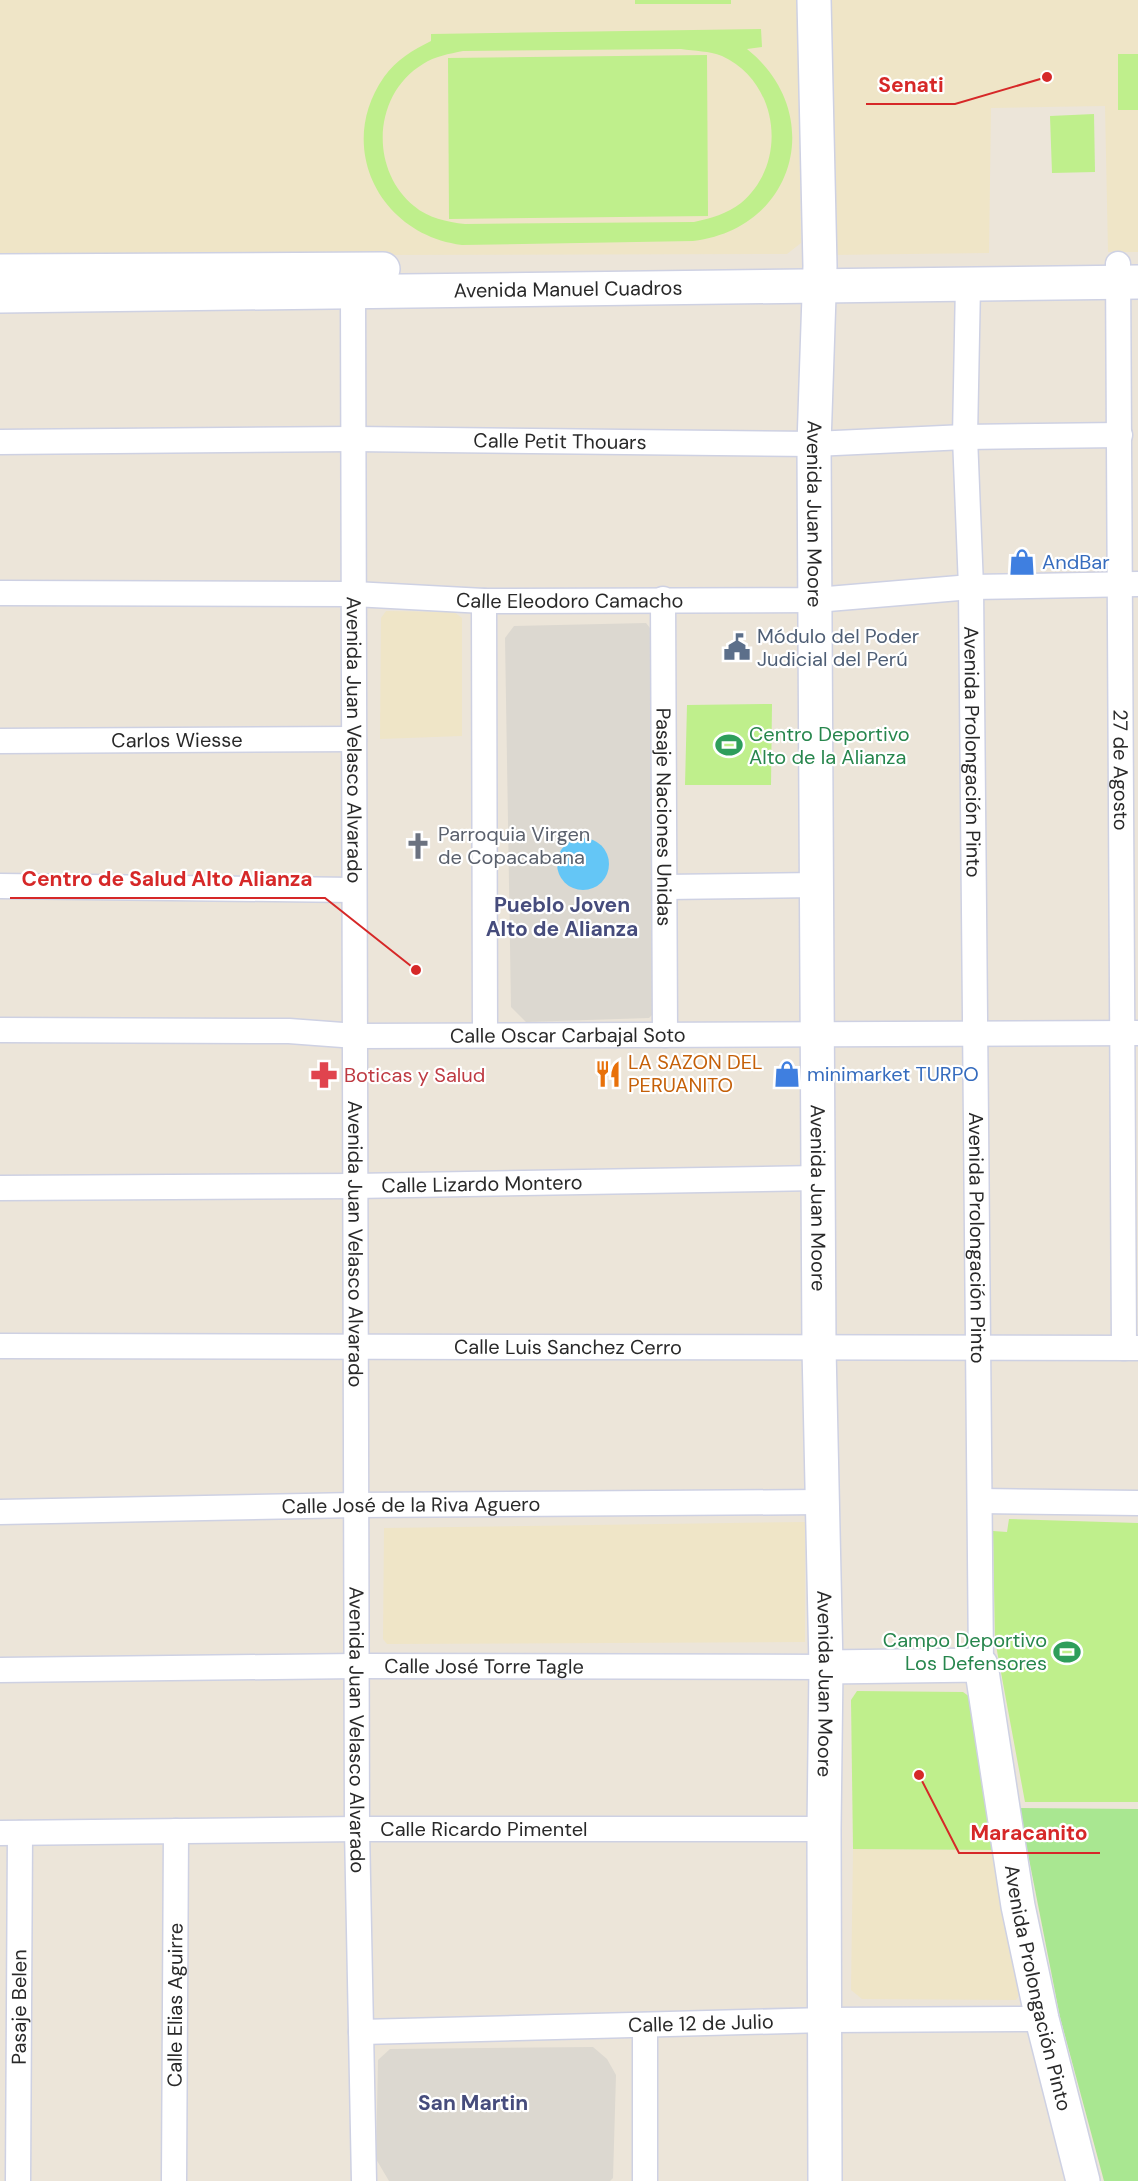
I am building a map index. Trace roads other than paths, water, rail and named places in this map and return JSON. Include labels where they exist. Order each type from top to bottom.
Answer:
[{"type":"street","name":"Avenida Juan Moore","points":[[814,0],[819,276],[814,444],[819,1347],[826,1667],[825,2181]]},
{"type":"street","name":"Avenida Manuel Cuadros","points":[[0,271],[355,280],[1128,273]]},
{"type":"street","name":"Avenida Manuel Cuadros","points":[[819,276],[968,284],[1128,273]]},
{"type":"street","name":"27 de Agosto","points":[[1128,273],[1120,435],[1128,584],[1131,1348]]},
{"type":"street","name":"Avenida Manuel Cuadros","points":[[0,296],[355,280]]},
{"type":"street","name":"Avenida Juan Velasco Alvarado","points":[[355,280],[356,1666],[364,2181]]},
{"type":"street","name":"Avenida Prolongación Pinto","points":[[968,284],[965,437],[971,587],[981,1665],[1018,1906],[1042,2019],[1083,2181]]},
{"type":"street","name":"Calle Petit Thouars","points":[[0,442],[354,439],[814,444],[965,437],[1120,435]]},
{"type":"street","name":"Calle Eleodoro Camacho","points":[[0,593],[354,594],[484,601],[816,600],[971,587],[1128,584]]},
{"type":"street","name":"Pasaje Naciones Unidas","points":[[663,599],[665,1035]]},
{"type":"street","points":[[484,601],[485,1035]]},
{"type":"street","name":"Carlos Wiesse","points":[[0,741],[354,739]]},
{"type":"street","points":[[665,887],[816,885]]},
{"type":"street","points":[[0,886],[354,890]]},
{"type":"street","name":"Calle Oscar Carbajal Soto","points":[[0,1030],[288,1031],[356,1036],[1130,1033]]},
{"type":"street","name":"Calle Lizardo Montero","points":[[0,1188],[355,1186],[818,1178]]},
{"type":"street","name":"Calle Luis Sanchez Cerro","points":[[0,1346],[1131,1348]]},
{"type":"street","points":[[980,1501],[1138,1503]]},
{"type":"street","name":"Calle José de la Riva Aguero","points":[[0,1512],[356,1505],[822,1502]]},
{"type":"street","points":[[826,1667],[981,1665]]},
{"type":"street","name":"Calle José Torre Tagle","points":[[0,1670],[356,1666],[826,1667]]},
{"type":"street","name":"Calle Ricardo Pimentel","points":[[10,1833],[357,1829],[824,1829]]},
{"type":"street","name":"Calle Elias Aguirre","points":[[174,2181],[176,1831]]},
{"type":"street","name":"Pasaje Belen","points":[[10,1833],[18,2181]]},
{"type":"street","name":"Calle 12 de Julio","points":[[361,2032],[825,2020],[1042,2019]]},
{"type":"street","points":[[645,2025],[645,2181]]},
{"type":"water","points":[[578,838],[588,838],[602,845],[609,864],[602,883],[588,890],[578,890],[568,886],[561,879],[557,869],[557,859],[561,849],[568,842]]},
{"type":"place","name":"Senati","points":[[1047,77]]},
{"type":"place","name":"AndBar","points":[[1022,562]]},
{"type":"place","name":"Módulo del Poder Judicial del Perú","points":[[737,647]]},
{"type":"place","name":"Centro Deportivo Alto de la Alianza","points":[[729,745]]},
{"type":"place","name":"Parroquia Virgen de Copacabana","points":[[418,846]]},
{"type":"place","name":"Centro de Salud Alto Alianza","points":[[416,970]]},
{"type":"place","name":"LA SAZON DEL PERUANITO","points":[[608,1074]]},
{"type":"place","name":"minimarket TURPO","points":[[787,1074]]},
{"type":"place","name":"Boticas y Salud","points":[[324,1075]]},
{"type":"place","name":"Campo Deportivo Los Defensores","points":[[1067,1652]]},
{"type":"place","name":"Maracanito","points":[[919,1775]]},
{"type":"district","name":"Pueblo Joven Alto de Alianza","points":[[562,917]]},
{"type":"district","name":"San Martin","points":[[473,2103]]}]
